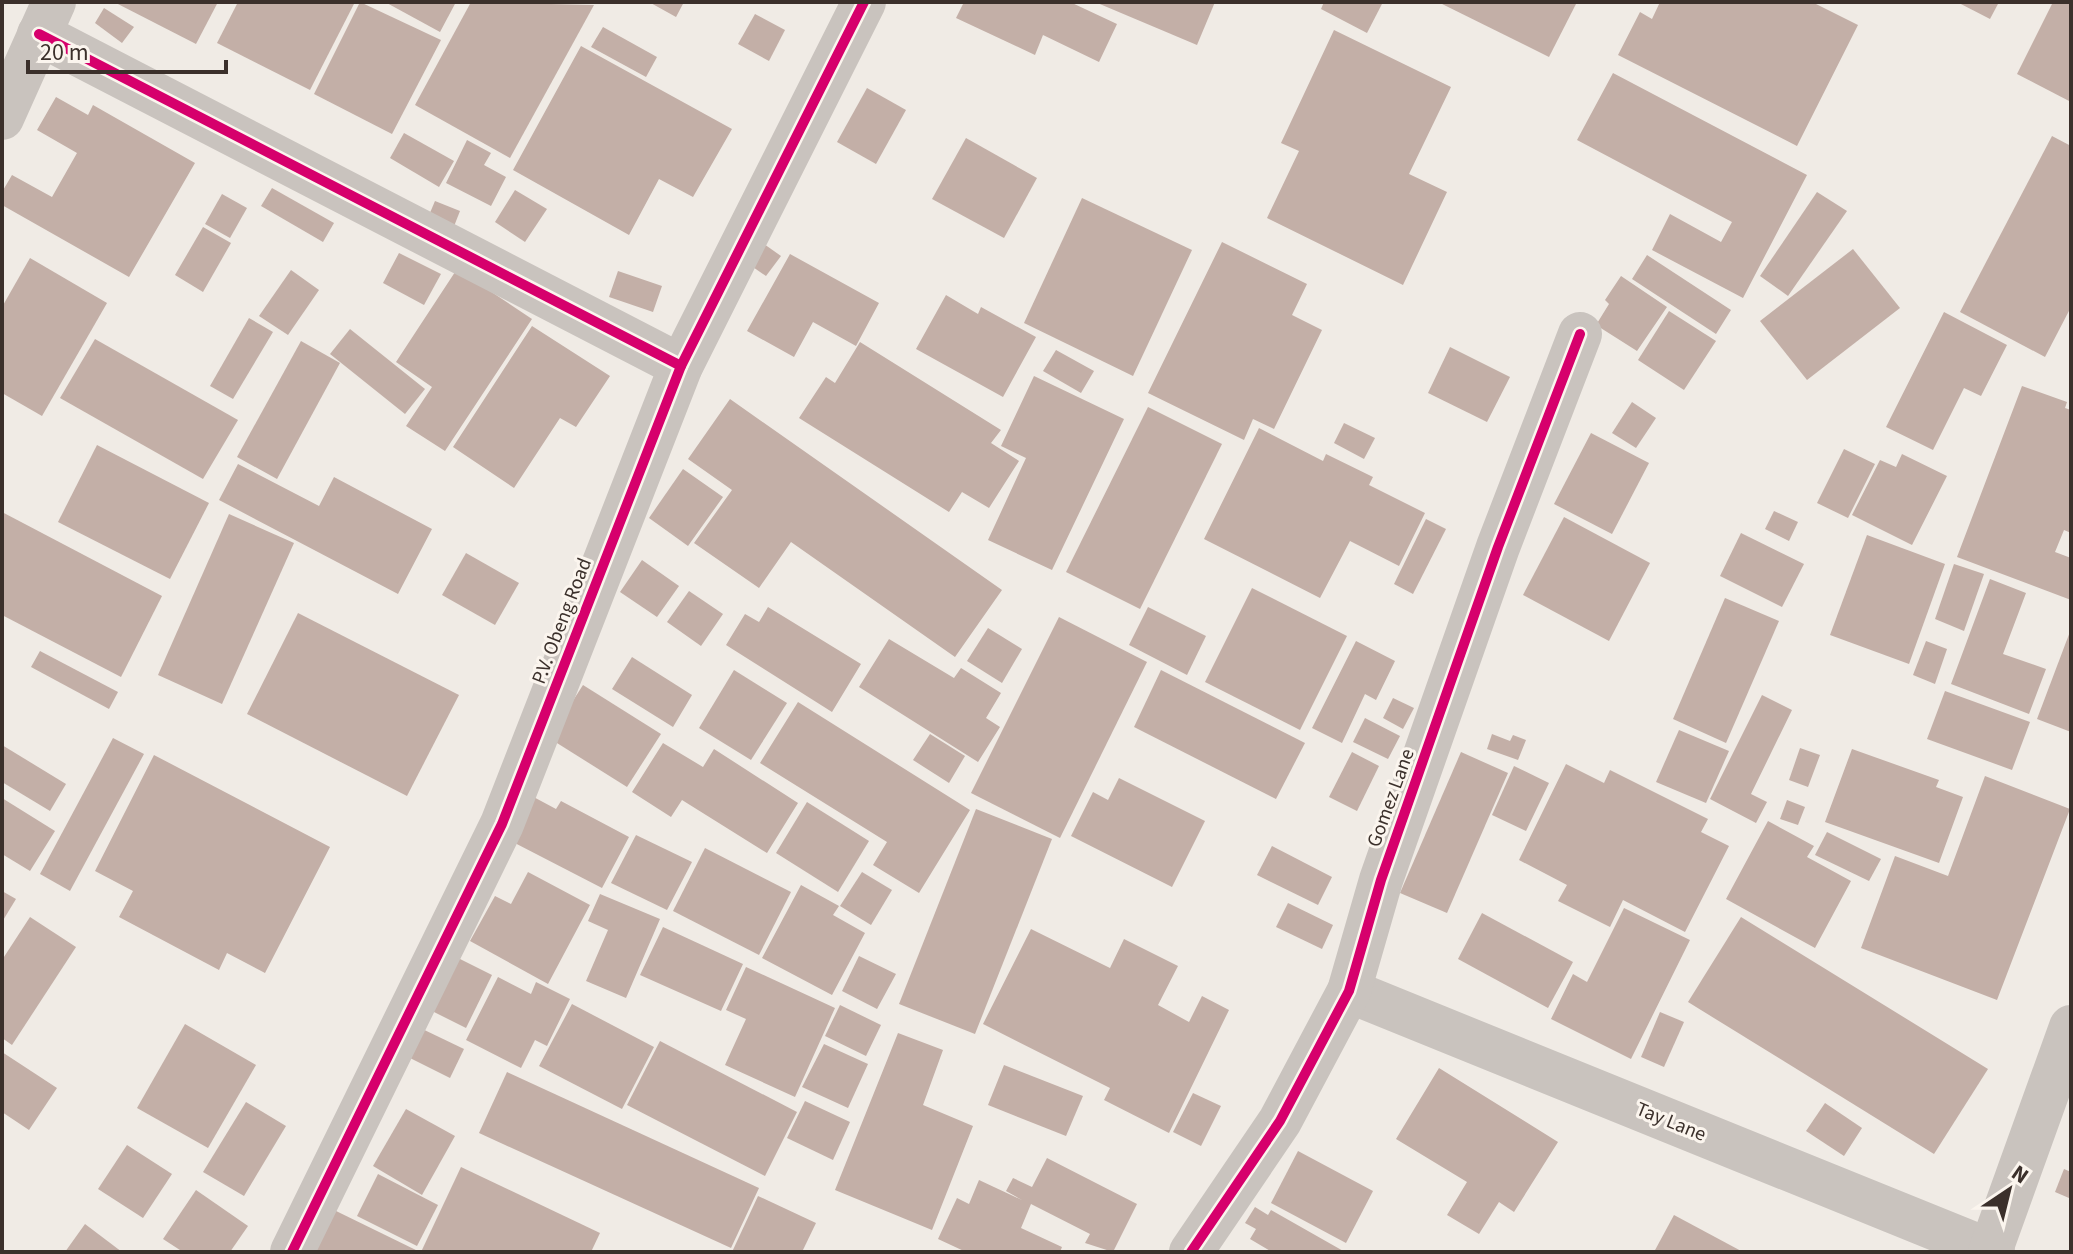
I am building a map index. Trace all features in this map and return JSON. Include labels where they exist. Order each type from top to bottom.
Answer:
[{"type":"street","name":"P.V. Obeng Road","points":[[292,1252],[502,824],[681,366],[864,2]]},
{"type":"street","points":[[2,118],[46,18],[681,366]]},
{"type":"street","name":"Gomez Lane","points":[[1191,1252],[1280,1121],[1349,991],[1386,866],[1498,547],[1580,334]]},
{"type":"street","name":"Tay Lane","points":[[1349,991],[1991,1252]]},
{"type":"street","points":[[1991,1252],[2071,1027]]},
{"type":"building","points":[[114,2],[218,2],[196,44]]},
{"type":"building","points":[[238,2],[355,2],[310,90],[217,43]]},
{"type":"building","points":[[360,2],[441,40],[392,134],[314,94]]},
{"type":"building","points":[[385,2],[456,2],[440,32]]},
{"type":"building","points":[[471,2],[594,5],[510,158],[415,105]]},
{"type":"building","points":[[649,2],[684,2],[676,17]]},
{"type":"building","points":[[964,2],[1070,2],[1117,24],[1099,62],[1043,35],[1035,55],[956,18]]},
{"type":"building","points":[[1095,2],[1215,2],[1197,45]]},
{"type":"building","points":[[1324,2],[1383,2],[1367,33],[1321,9]]},
{"type":"building","points":[[1438,2],[1577,2],[1549,57]]},
{"type":"building","points":[[1660,2],[1812,2],[1858,25],[1797,146],[1618,55],[1640,12],[1652,19]]},
{"type":"building","points":[[1957,2],[1999,2],[1990,19]]},
{"type":"building","points":[[2053,2],[2071,2],[2071,102],[2017,74]]},
{"type":"building","points":[[104,8],[134,27],[122,43],[95,23]]},
{"type":"building","points":[[755,14],[785,30],[769,61],[738,44]]},
{"type":"building","points":[[603,27],[657,57],[646,77],[591,47]]},
{"type":"building","points":[[1334,30],[1451,87],[1409,174],[1447,192],[1403,285],[1267,218],[1299,151],[1281,143]]},
{"type":"building","points":[[581,46],[732,129],[693,197],[659,179],[629,235],[513,170]]},
{"type":"building","points":[[1613,73],[1807,175],[1743,298],[1652,250],[1670,214],[1721,242],[1732,222],[1577,140]]},
{"type":"building","points":[[867,88],[906,110],[876,164],[837,142]]},
{"type":"building","points":[[56,97],[88,115],[93,105],[195,163],[129,277],[2,205],[2,192],[12,175],[52,197],[77,153],[37,130]]},
{"type":"building","points":[[404,133],[454,161],[439,187],[390,158]]},
{"type":"building","points":[[2052,136],[2071,146],[2071,307],[2045,357],[1960,312]]},
{"type":"building","points":[[966,138],[1037,178],[1004,238],[932,199]]},
{"type":"building","points":[[467,140],[491,153],[484,165],[506,177],[491,206],[446,183]]},
{"type":"building","points":[[272,188],[334,223],[323,242],[261,206]]},
{"type":"building","points":[[515,190],[547,209],[525,242],[495,222]]},
{"type":"building","points":[[1817,192],[1847,211],[1788,296],[1760,276]]},
{"type":"building","points":[[222,194],[247,208],[230,238],[205,224]]},
{"type":"building","points":[[1082,198],[1192,250],[1133,376],[1024,323]]},
{"type":"building","points":[[435,201],[460,211],[449,239],[424,227]]},
{"type":"building","points":[[203,227],[231,243],[203,292],[175,275]]},
{"type":"building","points":[[1222,242],[1307,284],[1292,315],[1322,330],[1274,429],[1253,419],[1244,440],[1148,393]]},
{"type":"building","points":[[764,244],[781,256],[766,276],[750,265]]},
{"type":"building","points":[[1853,249],[1900,308],[1807,380],[1760,321]]},
{"type":"building","points":[[399,253],[441,274],[424,305],[383,283]]},
{"type":"building","points":[[790,254],[879,303],[856,346],[813,322],[794,357],[747,331]]},
{"type":"building","points":[[1647,255],[1731,310],[1716,334],[1632,279]]},
{"type":"building","points":[[30,258],[107,303],[42,416],[2,393],[2,307]]},
{"type":"building","points":[[457,269],[532,319],[445,451],[406,426],[432,387],[396,362]]},
{"type":"building","points":[[291,270],[319,290],[288,335],[259,316]]},
{"type":"building","points":[[618,271],[662,286],[653,312],[609,297]]},
{"type":"building","points":[[1621,276],[1667,307],[1637,351],[1596,325],[1609,304],[1605,300]]},
{"type":"building","points":[[946,295],[978,314],[981,307],[1036,337],[1003,397],[916,349]]},
{"type":"building","points":[[1669,311],[1716,341],[1684,390],[1638,360]]},
{"type":"building","points":[[1944,312],[2007,345],[1981,396],[1964,388],[1933,450],[1886,427]]},
{"type":"building","points":[[249,318],[273,332],[233,399],[210,386]]},
{"type":"building","points":[[532,326],[610,376],[576,427],[560,418],[514,488],[453,447]]},
{"type":"building","points":[[350,329],[425,389],[405,414],[330,354]]},
{"type":"building","points":[[95,339],[238,420],[203,479],[60,398]]},
{"type":"building","points":[[301,341],[340,363],[277,479],[237,457]]},
{"type":"building","points":[[860,342],[1001,430],[991,443],[1019,461],[989,508],[962,492],[949,512],[799,418],[826,377],[835,383]]},
{"type":"building","points":[[1450,347],[1510,377],[1487,422],[1428,393]]},
{"type":"building","points":[[1056,350],[1094,371],[1081,393],[1043,371]]},
{"type":"building","points":[[1034,376],[1124,419],[1052,570],[988,540],[1026,458],[1001,446]]},
{"type":"building","points":[[2022,386],[2067,402],[2065,408],[2071,410],[2071,533],[2064,530],[2055,552],[2071,558],[2071,600],[1957,557]]},
{"type":"building","points":[[730,399],[1002,590],[955,657],[791,542],[759,588],[694,543],[732,490],[688,459]]},
{"type":"building","points":[[1632,402],[1656,418],[1636,448],[1612,433]]},
{"type":"building","points":[[1148,407],[1222,444],[1140,609],[1066,572]]},
{"type":"building","points":[[1344,423],[1375,438],[1364,459],[1334,443]]},
{"type":"building","points":[[1259,428],[1323,461],[1326,454],[1373,477],[1369,485],[1425,513],[1399,566],[1350,541],[1320,598],[1204,539]]},
{"type":"building","points":[[1591,433],[1649,463],[1612,534],[1554,504]]},
{"type":"building","points":[[97,445],[209,503],[170,579],[58,522]]},
{"type":"building","points":[[1844,449],[1875,464],[1848,518],[1817,503]]},
{"type":"building","points":[[1902,454],[1947,476],[1912,545],[1852,515],[1880,460],[1896,467]]},
{"type":"building","points":[[238,464],[319,506],[334,477],[432,529],[398,594],[219,500]]},
{"type":"building","points":[[683,469],[723,497],[688,546],[649,518]]},
{"type":"building","points":[[1774,511],[1798,522],[1789,541],[1765,529]]},
{"type":"building","points":[[2,512],[162,596],[121,677],[2,615]]},
{"type":"building","points":[[229,514],[294,543],[222,704],[158,675]]},
{"type":"building","points":[[1564,517],[1650,563],[1609,641],[1523,595]]},
{"type":"building","points":[[1426,519],[1446,529],[1413,594],[1394,584]]},
{"type":"building","points":[[1741,533],[1804,564],[1782,607],[1720,576]]},
{"type":"building","points":[[1867,535],[1945,564],[1909,664],[1830,635]]},
{"type":"building","points":[[466,553],[519,583],[495,625],[442,595]]},
{"type":"building","points":[[642,560],[679,586],[657,617],[620,592]]},
{"type":"building","points":[[1954,564],[1984,574],[1964,631],[1935,619]]},
{"type":"building","points":[[1990,579],[2026,593],[2003,654],[2046,669],[2029,714],[1951,684]]},
{"type":"building","points":[[1252,588],[1347,636],[1300,730],[1205,682]]},
{"type":"building","points":[[689,591],[723,614],[701,646],[667,622]]},
{"type":"building","points":[[1725,598],[1779,621],[1726,743],[1673,719]]},
{"type":"building","points":[[768,607],[861,664],[832,712],[726,645],[745,614],[759,622]]},
{"type":"building","points":[[1148,607],[1206,636],[1187,675],[1129,645]]},
{"type":"building","points":[[298,613],[459,695],[407,796],[247,714]]},
{"type":"building","points":[[1059,617],[1147,662],[1060,838],[971,793]]},
{"type":"building","points":[[988,628],[1022,649],[1002,683],[967,661]]},
{"type":"building","points":[[2071,629],[2071,732],[2037,719]]},
{"type":"building","points":[[889,639],[954,678],[961,668],[1001,693],[986,718],[1000,727],[978,762],[859,687]]},
{"type":"building","points":[[1356,641],[1395,661],[1376,700],[1365,694],[1342,743],[1312,728]]},
{"type":"building","points":[[1926,641],[1947,649],[1935,684],[1913,675]]},
{"type":"building","points":[[40,651],[118,692],[109,709],[31,667]]},
{"type":"building","points":[[632,657],[692,695],[673,727],[612,689]]},
{"type":"building","points":[[734,670],[787,703],[751,760],[699,728]]},
{"type":"building","points":[[1161,670],[1305,743],[1276,799],[1134,727]]},
{"type":"building","points":[[583,685],[661,734],[627,787],[549,738]]},
{"type":"building","points":[[1945,691],[2030,722],[2012,770],[1927,739]]},
{"type":"building","points":[[1762,695],[1792,710],[1751,794],[1767,802],[1756,823],[1710,799]]},
{"type":"building","points":[[1393,698],[1414,708],[1403,729],[1383,718]]},
{"type":"building","points":[[798,702],[970,810],[919,893],[873,865],[887,842],[760,763]]},
{"type":"building","points":[[1365,718],[1400,736],[1388,759],[1353,742]]},
{"type":"building","points":[[1679,730],[1729,751],[1706,803],[1656,782]]},
{"type":"building","points":[[930,734],[965,756],[949,783],[913,760]]},
{"type":"building","points":[[1492,734],[1510,741],[1513,735],[1526,740],[1518,760],[1487,749]]},
{"type":"building","points":[[113,738],[144,754],[70,891],[40,874]]},
{"type":"building","points":[[663,743],[703,767],[714,749],[798,803],[767,853],[682,800],[671,817],[632,792]]},
{"type":"building","points":[[2,745],[66,784],[50,811],[2,782]]},
{"type":"building","points":[[1800,748],[1820,755],[1808,787],[1789,780]]},
{"type":"building","points":[[1852,749],[1939,780],[1936,787],[1963,797],[1939,863],[1825,822]]},
{"type":"building","points":[[1352,752],[1379,766],[1357,811],[1329,797]]},
{"type":"building","points":[[1461,752],[1508,773],[1447,913],[1400,893]]},
{"type":"building","points":[[154,755],[330,847],[265,973],[227,953],[219,970],[119,917],[133,891],[95,871]]},
{"type":"building","points":[[1566,764],[1604,783],[1610,770],[1708,819],[1701,832],[1729,846],[1685,932],[1623,900],[1610,927],[1558,901],[1567,885],[1519,860]]},
{"type":"building","points":[[1514,766],[1549,783],[1526,831],[1492,815]]},
{"type":"building","points":[[1985,776],[2070,809],[1997,1000],[1861,948],[1895,856],[1948,876]]},
{"type":"building","points":[[1119,778],[1205,821],[1172,887],[1071,836],[1093,792],[1108,800]]},
{"type":"building","points":[[528,794],[556,809],[561,801],[629,837],[602,888],[505,838]]},
{"type":"building","points":[[2,798],[55,831],[30,871],[2,854]]},
{"type":"building","points":[[1787,800],[1805,807],[1798,825],[1780,819]]},
{"type":"building","points":[[807,802],[869,841],[838,892],[776,853]]},
{"type":"building","points":[[976,809],[1052,839],[975,1034],[899,1004]]},
{"type":"building","points":[[1768,821],[1814,846],[1807,857],[1851,881],[1815,948],[1726,899]]},
{"type":"building","points":[[1827,832],[1881,859],[1869,881],[1815,855]]},
{"type":"building","points":[[636,835],[692,862],[667,910],[611,883]]},
{"type":"building","points":[[1272,846],[1332,877],[1318,905],[1257,875]]},
{"type":"building","points":[[705,848],[791,892],[759,955],[673,911]]},
{"type":"building","points":[[528,872],[590,905],[548,984],[470,941],[495,896],[511,904]]},
{"type":"building","points":[[862,872],[892,890],[871,925],[840,906]]},
{"type":"building","points":[[801,885],[839,906],[833,915],[865,933],[832,995],[762,958]]},
{"type":"building","points":[[2,891],[16,899],[2,922]]},
{"type":"building","points":[[600,894],[660,919],[626,998],[586,981],[608,930],[588,921]]},
{"type":"building","points":[[1288,903],[1333,925],[1322,949],[1276,927]]},
{"type":"building","points":[[1624,908],[1690,940],[1631,1059],[1551,1019],[1573,974],[1587,982]]},
{"type":"building","points":[[1482,913],[1573,962],[1548,1008],[1458,959]]},
{"type":"building","points":[[30,917],[76,947],[12,1045],[2,1038],[2,960]]},
{"type":"building","points":[[1741,917],[1988,1069],[1934,1154],[1688,1002]]},
{"type":"building","points":[[663,927],[743,964],[721,1011],[640,975]]},
{"type":"building","points":[[1031,929],[1110,968],[1124,939],[1178,966],[1158,1005],[1189,1022],[1202,996],[1229,1010],[1169,1133],[1104,1100],[1110,1088],[983,1024]]},
{"type":"building","points":[[450,954],[492,975],[466,1028],[430,1010]]},
{"type":"building","points":[[859,956],[896,974],[877,1009],[842,991]]},
{"type":"building","points":[[746,967],[835,1008],[795,1097],[725,1065],[746,1019],[726,1010]]},
{"type":"building","points":[[498,977],[531,994],[536,982],[570,999],[547,1046],[535,1040],[521,1068],[466,1040]]},
{"type":"building","points":[[572,1004],[654,1047],[622,1109],[539,1066]]},
{"type":"building","points":[[840,1005],[881,1025],[866,1056],[825,1036]]},
{"type":"building","points":[[1660,1012],[1684,1022],[1664,1067],[1641,1057]]},
{"type":"building","points":[[185,1024],[256,1065],[208,1148],[137,1108]]},
{"type":"building","points":[[414,1025],[464,1049],[450,1078],[400,1053]]},
{"type":"building","points":[[898,1033],[943,1050],[923,1105],[973,1126],[932,1230],[835,1190]]},
{"type":"building","points":[[660,1041],[797,1112],[765,1176],[627,1105]]},
{"type":"building","points":[[824,1044],[868,1064],[848,1108],[802,1087]]},
{"type":"building","points":[[2,1052],[57,1088],[29,1130],[2,1112]]},
{"type":"building","points":[[1004,1065],[1083,1096],[1066,1136],[988,1105]]},
{"type":"building","points":[[1439,1068],[1558,1142],[1514,1212],[1499,1202],[1479,1234],[1447,1215],[1467,1182],[1396,1139]]},
{"type":"building","points":[[507,1072],[759,1188],[731,1248],[479,1133]]},
{"type":"building","points":[[1193,1093],[1221,1106],[1201,1146],[1173,1132]]},
{"type":"building","points":[[805,1101],[850,1122],[833,1160],[787,1138]]},
{"type":"building","points":[[246,1102],[286,1126],[244,1196],[203,1172]]},
{"type":"building","points":[[1825,1103],[1862,1128],[1844,1156],[1806,1131]]},
{"type":"building","points":[[406,1109],[455,1136],[422,1195],[373,1166]]},
{"type":"building","points":[[127,1145],[172,1174],[143,1218],[98,1189]]},
{"type":"building","points":[[1298,1151],[1373,1191],[1346,1243],[1271,1203]]},
{"type":"building","points":[[1047,1158],[1137,1204],[1113,1252],[1085,1243],[1090,1234],[1031,1204],[1021,1228],[1062,1247],[1060,1252],[966,1252],[938,1239],[957,1198],[969,1204],[979,1180],[1022,1200],[1006,1191],[1013,1178],[1032,1187]]},
{"type":"building","points":[[461,1167],[600,1233],[591,1252],[421,1252]]},
{"type":"building","points":[[2064,1169],[2071,1172],[2069,1198],[2055,1192]]},
{"type":"building","points":[[378,1174],[438,1205],[417,1246],[357,1216]]},
{"type":"building","points":[[196,1190],[248,1226],[230,1252],[183,1252],[163,1239]]},
{"type":"building","points":[[758,1196],[816,1223],[802,1252],[732,1252]]},
{"type":"building","points":[[1255,1207],[1268,1215],[1271,1210],[1345,1252],[1272,1252],[1250,1239],[1256,1229],[1245,1223]]},
{"type":"building","points":[[334,1210],[420,1252],[314,1252]]},
{"type":"building","points":[[1674,1215],[1743,1252],[1654,1252]]},
{"type":"building","points":[[85,1224],[122,1252],[65,1252]]},
{"type":"cycle path","points":[[292,1252],[502,824],[681,366],[864,2]]},
{"type":"cycle path","points":[[39,34],[681,366]]},
{"type":"cycle path","points":[[1191,1252],[1280,1121],[1349,991],[1381,880],[1498,547],[1580,334]]}]
